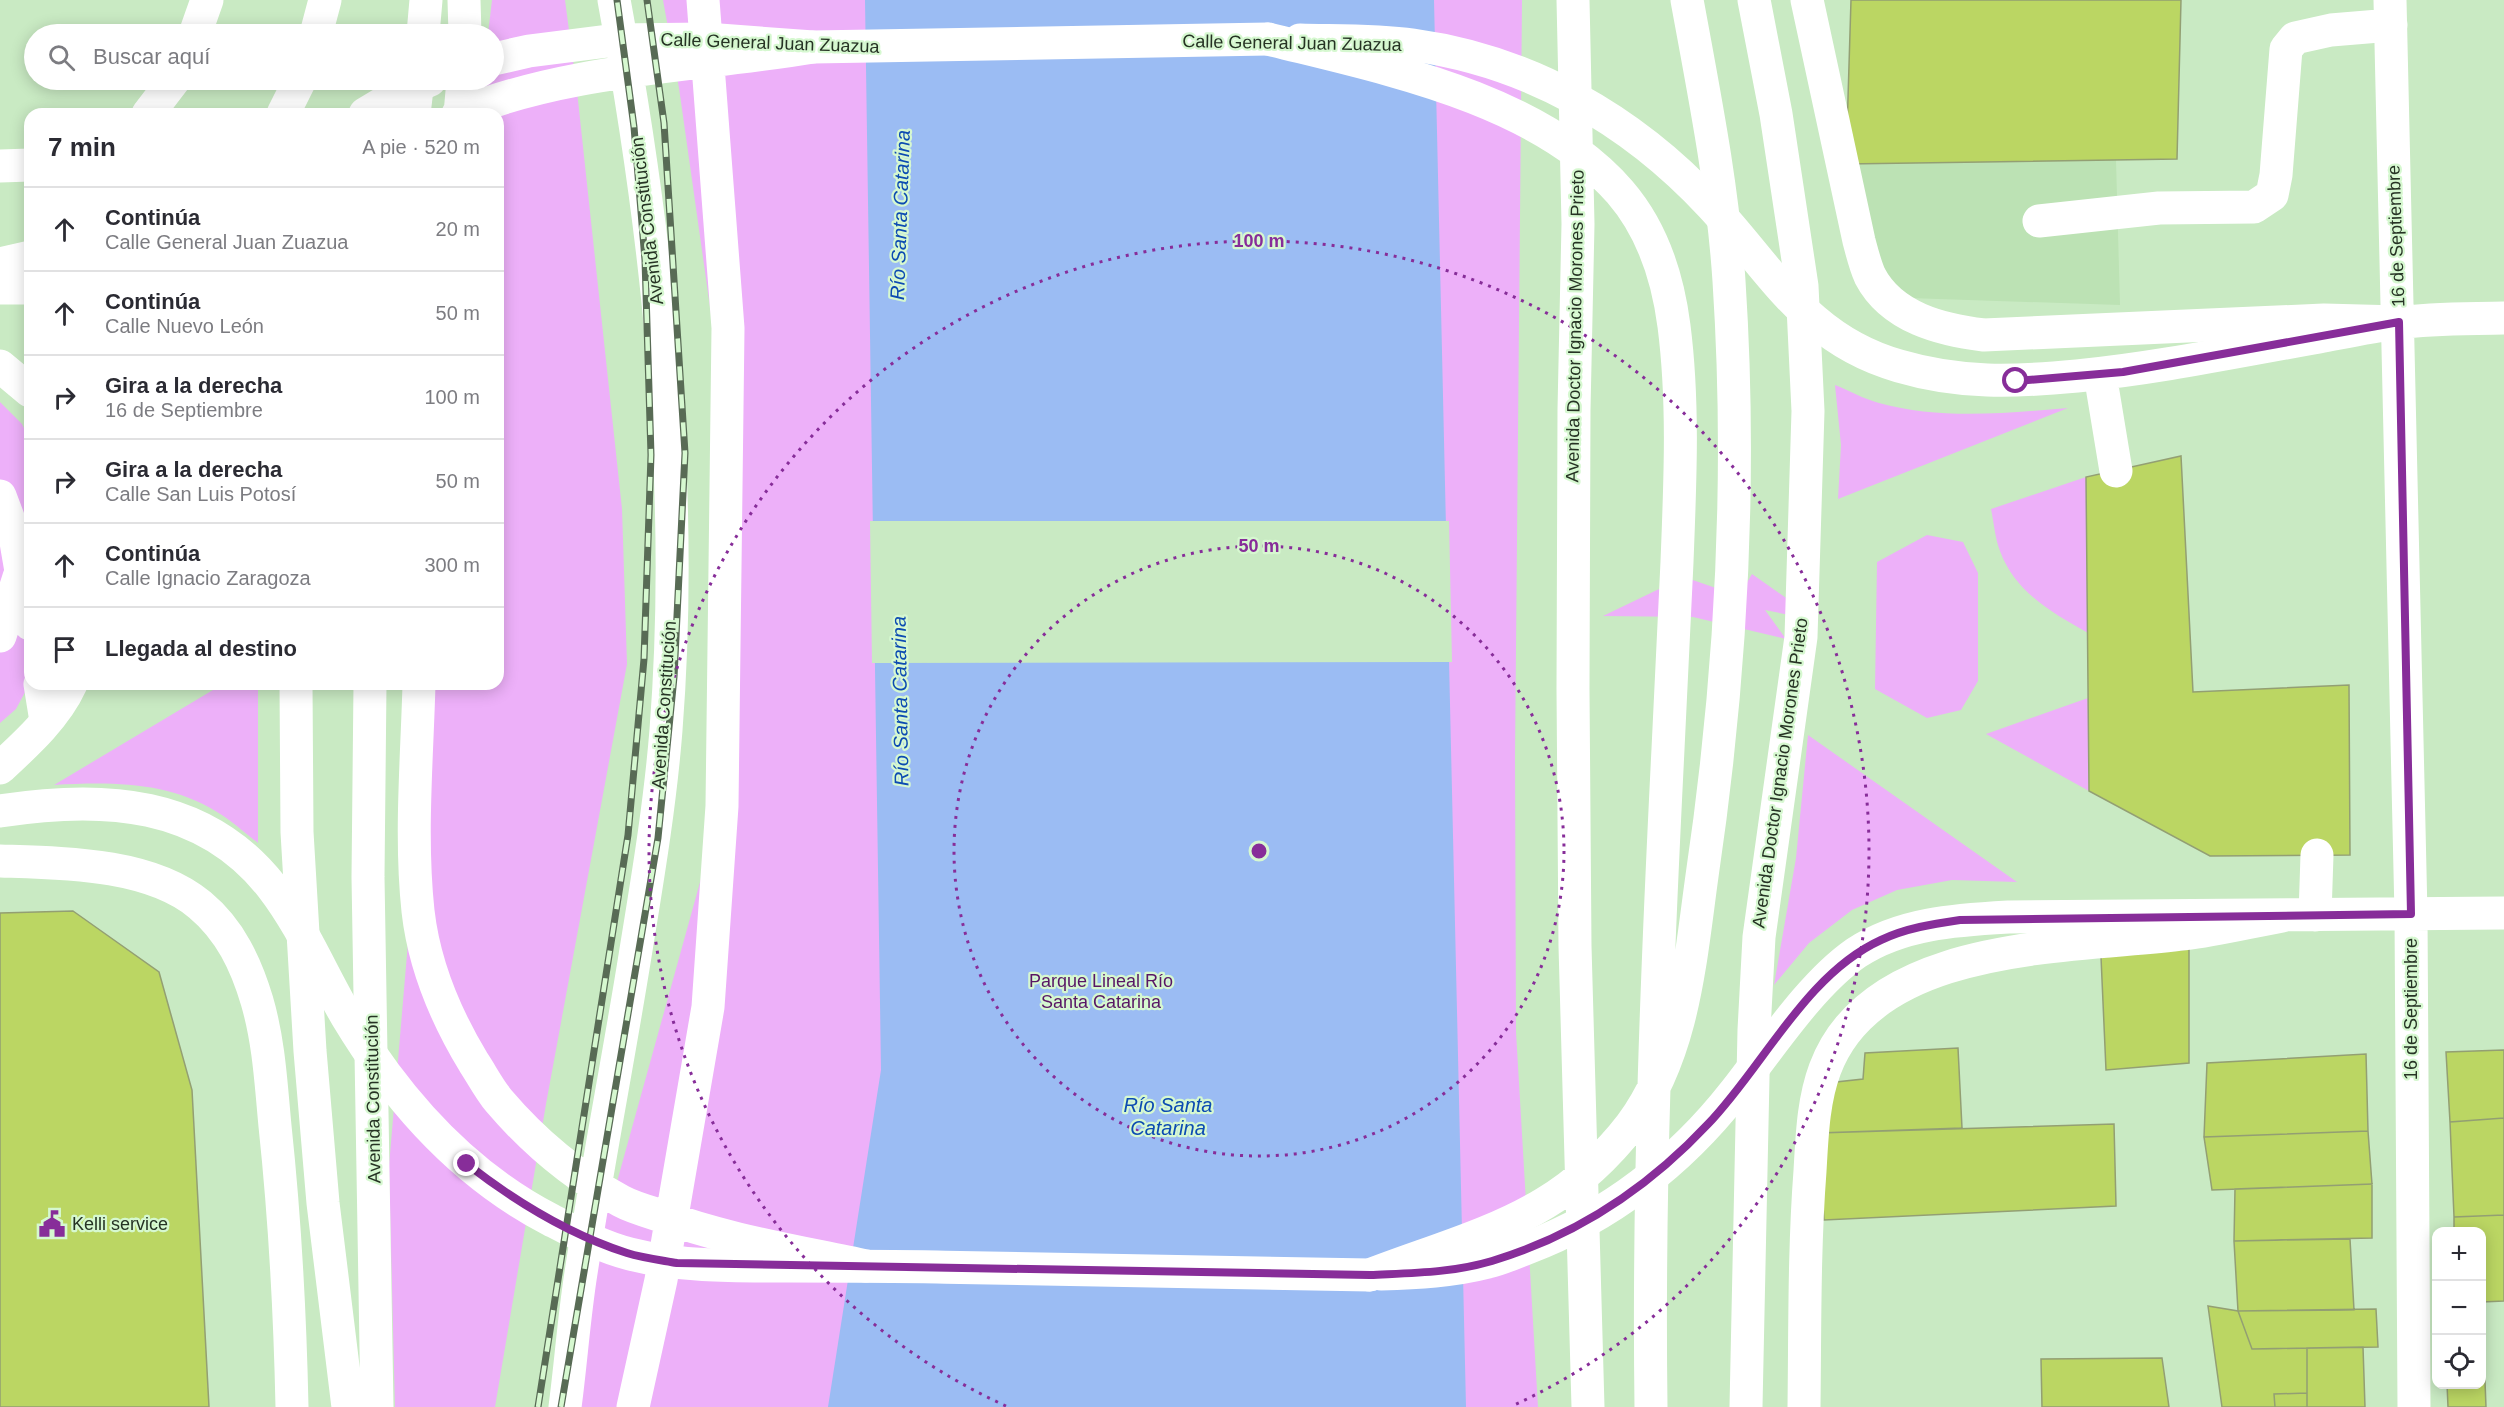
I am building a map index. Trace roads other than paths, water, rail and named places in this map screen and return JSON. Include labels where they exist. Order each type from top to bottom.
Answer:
[{"type":"main road","points":[[199,24],[207,0]]},
{"type":"main road","points":[[319,24],[325,0]]},
{"type":"main road","points":[[424,24],[426,0]]},
{"type":"main road","points":[[464,0],[465,24]]},
{"type":"main road","name":"Avenida Constitución","points":[[565,1407],[581,1274],[649,867],[666,732],[672,590],[669,442],[652,247],[633,101],[614,0]]},
{"type":"main road","points":[[633,1407],[663,1269],[708,1007],[722,806],[728,328],[703,0]]},
{"type":"main road","name":"Avenida Doctor Ignacio Morones Prieto","points":[[1573,0],[1578,224],[1574,410],[1575,946],[1588,1407]]},
{"type":"main road","points":[[1370,1275],[1510,1221],[1545,1203],[1593,1167],[1630,1126],[1659,1080],[1678,1028],[1714,794],[1724,695],[1734,504],[1729,277],[1712,138],[1687,0]]},
{"type":"main road","name":"Avenida Doctor Ignacio Morones Prieto","points":[[1746,1407],[1754,1030],[1759,937],[1801,637],[1808,411],[1802,286],[1776,114],[1754,0]]},
{"type":"main road","points":[[1808,0],[1859,241],[1869,274],[1879,290],[1922,322],[1950,331],[1984,335],[2324,320],[2399,322],[2504,318]]},
{"type":"main road","points":[[2039,221],[2159,208],[2254,207],[2272,195],[2276,175],[2286,49],[2295,38],[2390,12]]},
{"type":"main road","name":"16 de Septiembre","points":[[2390,12],[2411,914],[2414,1407]]},
{"type":"main road","name":"Calle General Juan Zuazua","points":[[504,57],[529,51],[616,40],[706,39],[813,47],[1268,39],[1411,45],[1474,56],[1529,75],[1584,101],[1637,136],[1712,206],[1802,312],[1845,343],[1896,366],[1963,380],[2016,381],[2111,373],[2399,322]]},
{"type":"main road","points":[[1268,39],[1422,80],[1492,106],[1539,127],[1585,157],[1622,194],[1648,233],[1665,278],[1674,325],[1681,468],[1655,1014],[1650,1294],[1651,1407]]},
{"type":"main road","points":[[473,108],[591,76],[759,56],[813,47]]},
{"type":"main road","points":[[153,108],[166,90]]},
{"type":"main road","points":[[286,108],[295,90]]},
{"type":"main road","points":[[375,108],[407,90]]},
{"type":"main road","points":[[415,108],[417,90]]},
{"type":"main road","points":[[460,108],[462,90]]},
{"type":"main road","points":[[0,166],[24,165]]},
{"type":"main road","points":[[0,264],[24,258]]},
{"type":"main road","points":[[0,288],[24,288]]},
{"type":"main road","points":[[0,366],[24,386]]},
{"type":"main road","points":[[2111,373],[2116,471]]},
{"type":"main road","points":[[0,496],[15,536],[24,587]]},
{"type":"main road","points":[[0,636],[24,559]]},
{"type":"main road","points":[[41,690],[46,721]]},
{"type":"main road","points":[[0,768],[46,721],[67,690]]},
{"type":"main road","points":[[296,690],[297,832],[310,1051],[322,1203],[348,1407]]},
{"type":"main road","name":"Avenida Constitución","points":[[370,690],[368,878],[377,1407]]},
{"type":"main road","points":[[418,698],[414,848],[418,912],[425,952],[443,1004],[467,1051],[497,1099],[552,1156],[623,1202],[689,1227],[866,1266]]},
{"type":"main road","points":[[0,811],[72,802],[138,807],[177,818],[210,832],[231,845],[274,889],[348,1018],[387,1079],[467,1164],[507,1195],[590,1240],[639,1256],[677,1263],[1370,1275],[1436,1272],[1491,1262],[1555,1237],[1613,1206],[1660,1170],[1709,1124],[1792,1017],[1829,978],[1856,954],[1881,939],[1919,927],[1960,920],[2504,913]]},
{"type":"main road","points":[[2315,915],[2317,855]]},
{"type":"main road","points":[[0,861],[38,862],[123,871],[160,881],[199,904],[226,931],[242,960],[257,1001],[267,1043],[283,1201],[292,1407]]},
{"type":"main road","points":[[1804,1407],[1805,1232],[1816,1101],[1826,1067],[1845,1032],[1868,1008],[1893,990],[1944,968],[1998,955],[2055,946],[2186,934],[2282,916]]},
{"type":"water","name":"Río Santa Catarina","points":[[865,0],[1434,0],[1466,1407],[828,1407],[881,1070]]},
{"type":"railway","points":[[538,1407],[628,835],[644,659],[651,455],[645,260],[634,127],[617,0]]},
{"type":"railway","points":[[561,1407],[658,838],[674,677],[685,453],[664,123],[647,0]]},
{"type":"place","name":"Kelli service","points":[[52,1224]]},
{"type":"park label","name":"Parque Lineal Río Santa Catarina","points":[[1101,991]]}]
